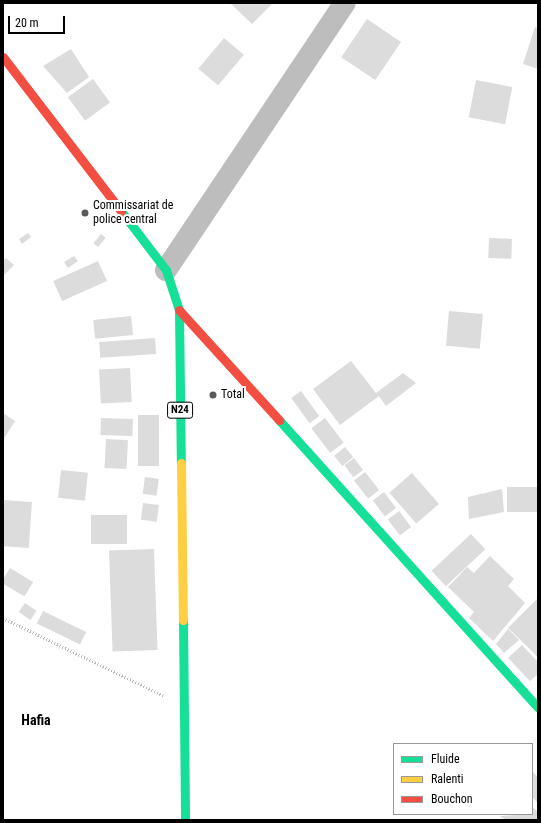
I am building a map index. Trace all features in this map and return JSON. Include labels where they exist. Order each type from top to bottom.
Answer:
[{"type":"main road","name":"N24","points":[[5,66],[166,270],[180,310],[181,704],[184,820]]},
{"type":"main road","points":[[180,310],[538,708]]},
{"type":"street","points":[[166,270],[345,3]]},
{"type":"path","points":[[3,618],[181,704]]},
{"type":"building","points":[[230,3],[271,3],[272,4],[252,24]]},
{"type":"building","points":[[367,19],[401,42],[375,80],[341,57]]},
{"type":"building","points":[[535,27],[538,28],[538,69],[523,64]]},
{"type":"building","points":[[224,38],[244,55],[218,85],[198,69]]},
{"type":"building","points":[[71,49],[89,77],[67,93],[43,66]]},
{"type":"building","points":[[93,79],[110,102],[85,121],[68,97]]},
{"type":"building","points":[[476,80],[512,87],[505,124],[469,117]]},
{"type":"building","points":[[28,233],[31,237],[22,244],[19,239]]},
{"type":"building","points":[[101,234],[106,238],[98,247],[93,243]]},
{"type":"building","points":[[489,238],[512,239],[511,259],[488,258]]},
{"type":"building","points":[[74,256],[78,261],[68,268],[64,262]]},
{"type":"building","points":[[6,258],[14,265],[3,276],[3,261]]},
{"type":"building","points":[[98,261],[107,281],[62,301],[53,281]]},
{"type":"building","points":[[449,311],[483,314],[480,349],[446,346]]},
{"type":"building","points":[[131,316],[133,335],[95,339],[93,320]]},
{"type":"building","points":[[155,338],[156,354],[100,358],[99,342]]},
{"type":"building","points":[[351,361],[376,393],[403,373],[416,383],[386,406],[379,396],[340,425],[313,389]]},
{"type":"building","points":[[130,368],[132,402],[101,404],[99,370]]},
{"type":"building","points":[[301,391],[319,416],[310,423],[291,398]]},
{"type":"building","points":[[3,413],[15,421],[3,440]]},
{"type":"building","points":[[138,415],[159,415],[159,466],[138,466]]},
{"type":"building","points":[[101,418],[133,419],[132,436],[100,435]]},
{"type":"building","points":[[325,418],[344,443],[330,453],[311,428]]},
{"type":"building","points":[[106,439],[128,440],[126,469],[104,468]]},
{"type":"building","points":[[345,447],[353,457],[342,466],[334,456]]},
{"type":"building","points":[[354,458],[363,470],[353,477],[344,465]]},
{"type":"building","points":[[61,470],[88,473],[85,501],[58,498]]},
{"type":"building","points":[[365,472],[379,490],[368,499],[354,481]]},
{"type":"building","points":[[412,473],[439,504],[416,524],[389,493]]},
{"type":"building","points":[[145,477],[159,479],[156,496],[143,494]]},
{"type":"building","points":[[507,487],[538,487],[538,512],[507,512]]},
{"type":"building","points":[[502,489],[504,512],[469,519],[468,497]]},
{"type":"building","points":[[384,492],[396,508],[385,516],[373,500]]},
{"type":"building","points":[[3,500],[32,502],[29,548],[3,546]]},
{"type":"building","points":[[143,503],[159,505],[157,522],[141,520]]},
{"type":"building","points":[[399,511],[411,527],[400,535],[388,519]]},
{"type":"building","points":[[91,515],[127,515],[127,544],[91,544]]},
{"type":"building","points":[[471,534],[485,549],[446,586],[432,571]]},
{"type":"building","points":[[154,549],[158,650],[113,652],[109,551]]},
{"type":"building","points":[[490,556],[514,579],[508,586],[525,603],[493,641],[469,618],[474,612],[448,587],[467,567],[474,573]]},
{"type":"building","points":[[10,568],[33,582],[24,596],[3,584],[3,580]]},
{"type":"building","points":[[538,598],[538,657],[508,628]]},
{"type":"building","points":[[25,603],[37,611],[30,620],[19,612]]},
{"type":"building","points":[[43,611],[86,632],[80,645],[37,624]]},
{"type":"building","points":[[508,629],[519,640],[504,653],[496,644]]},
{"type":"building","points":[[522,645],[538,662],[538,674],[530,681],[508,658]]},
{"type":"building","points":[[533,772],[538,777],[538,803],[533,798]]},
{"type":"building","points":[[533,808],[538,812],[538,820],[505,820],[500,816],[533,815]]},
{"type":"traffic: fast","points":[[121,211],[166,270],[179,310],[181,463]]},
{"type":"traffic: fast","points":[[279,420],[538,708]]},
{"type":"traffic: fast","points":[[183,620],[185,820]]},
{"type":"traffic: slow","points":[[181,463],[183,620]]},
{"type":"traffic: jam","points":[[3,57],[121,211]]},
{"type":"traffic: jam","points":[[179,310],[279,420]]},
{"type":"place","name":"Commissariat de police central","points":[[85,213]]},
{"type":"place","name":"Total","points":[[213,395]]},
{"type":"district","name":"Hafia","points":[[36,720]]}]
